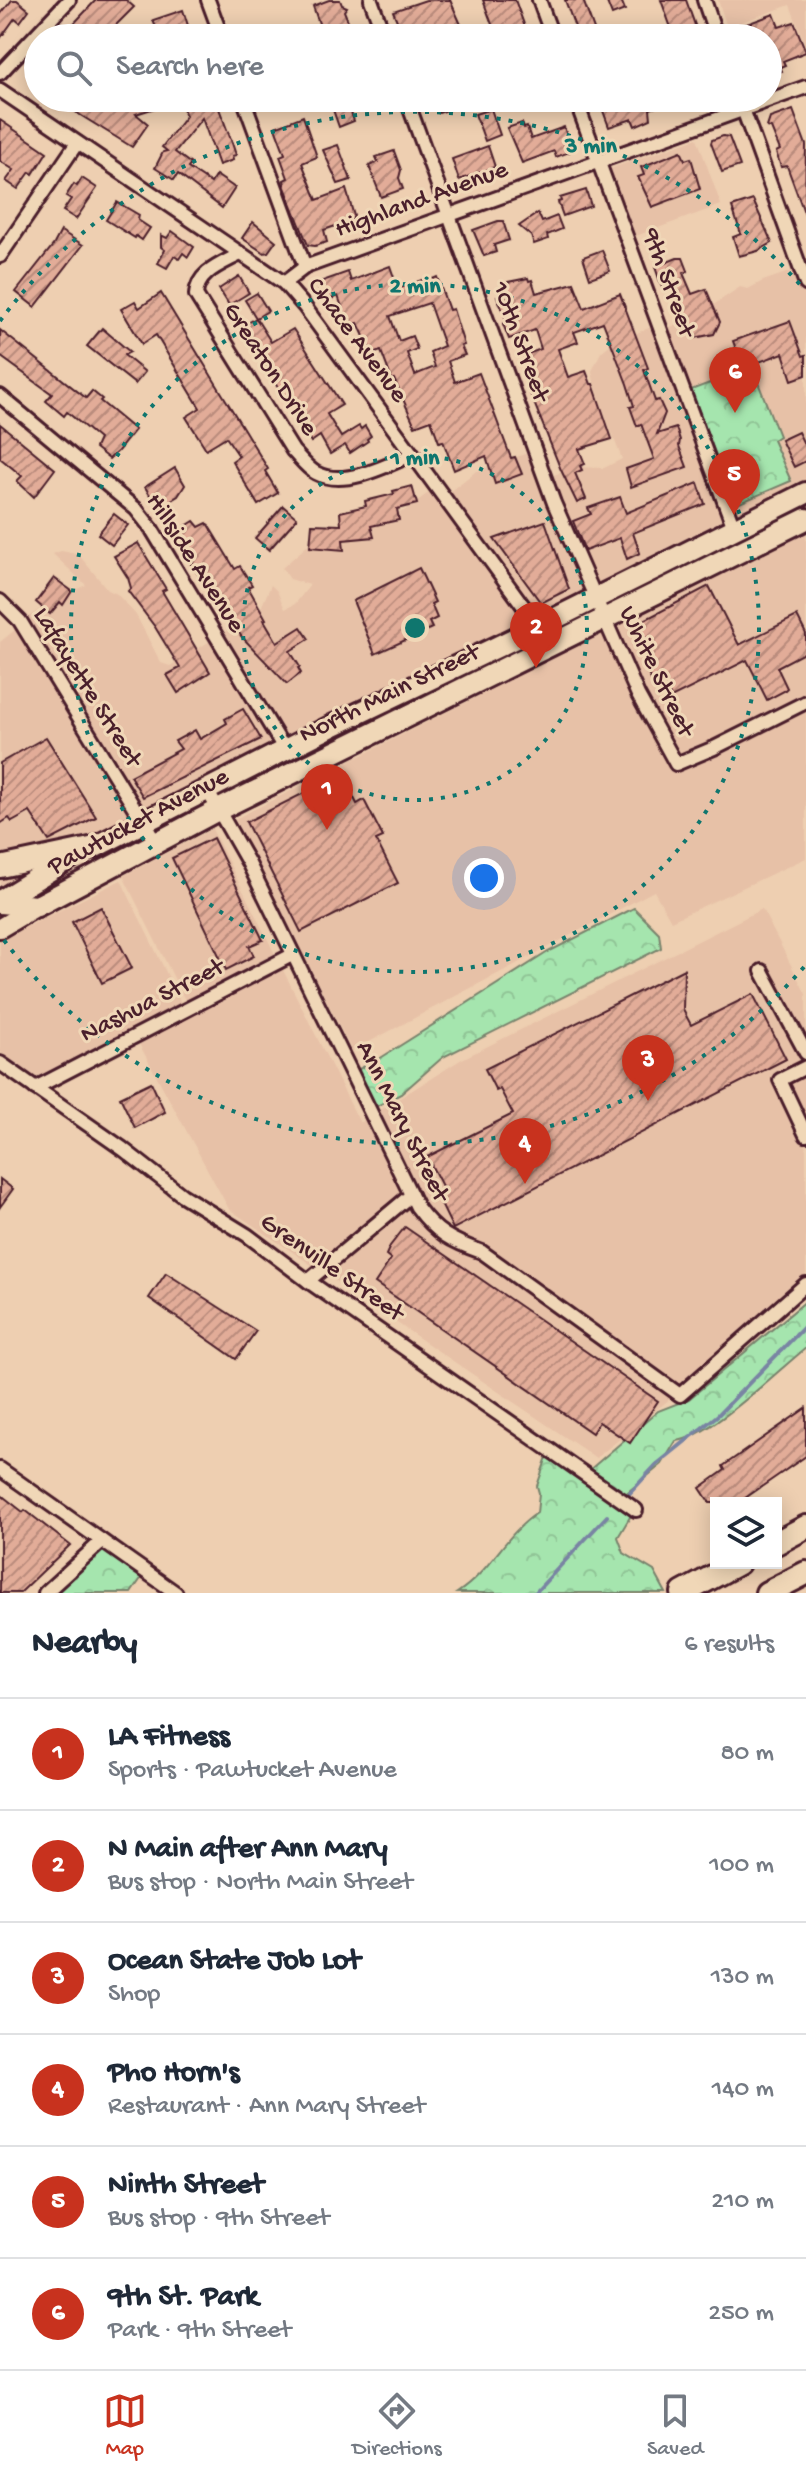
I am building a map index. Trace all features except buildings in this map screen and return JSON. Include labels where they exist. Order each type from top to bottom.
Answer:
[{"type":"highway","points":[[782,1540],[805,1527]]},
{"type":"highway","points":[[683,1593],[727,1569]]},
{"type":"highway","points":[[767,1593],[806,1573]]},
{"type":"main road","name":"North Main Street","points":[[283,751],[806,493]]},
{"type":"main road","name":"North Main Street","points":[[299,770],[806,519]]},
{"type":"main road","points":[[283,751],[299,770]]},
{"type":"main road","name":"Pawtucket Avenue","points":[[0,867],[95,847],[283,751]]},
{"type":"main road","name":"Pawtucket Avenue","points":[[0,902],[37,906],[299,770]]},
{"type":"main road","points":[[0,902],[95,847]]},
{"type":"main road","points":[[0,928],[37,906]]},
{"type":"street","points":[[46,24],[69,0]]},
{"type":"street","points":[[208,0],[217,24]]},
{"type":"street","points":[[371,0],[380,24]]},
{"type":"street","points":[[539,0],[548,24]]},
{"type":"street","points":[[704,0],[712,24]]},
{"type":"street","points":[[0,73],[24,48]]},
{"type":"street","name":"Highland Avenue","points":[[782,93],[806,87]]},
{"type":"street","name":"Chace Avenue","points":[[0,90],[24,107]]},
{"type":"street","name":"Chace Avenue","points":[[32,112],[284,283],[538,626]]},
{"type":"street","points":[[248,112],[305,267]]},
{"type":"street","name":"10th Street","points":[[411,112],[554,503],[595,598]]},
{"type":"street","name":"9th Street","points":[[580,112],[734,528]]},
{"type":"street","name":"Highland Avenue","points":[[284,283],[305,267],[721,112]]},
{"type":"street","points":[[744,112],[806,284]]},
{"type":"street","points":[[0,256],[77,143]]},
{"type":"street","name":"Greaton Drive","points":[[240,254],[209,271],[197,285],[196,295],[293,451],[313,472],[328,478],[345,478],[413,454]]},
{"type":"street","name":"Hillside Avenue","points":[[0,396],[136,509],[151,528],[283,751]]},
{"type":"street","name":"White Street","points":[[595,598],[638,695],[676,764],[806,702]]},
{"type":"street","name":"Lafayette Street","points":[[0,601],[20,621],[156,843]]},
{"type":"street","name":"Ann Mary Street","points":[[207,790],[220,809],[411,1195],[431,1227],[482,1252],[680,1395],[806,1284]]},
{"type":"street","name":"Nashua Street","points":[[35,1088],[292,955]]},
{"type":"street","points":[[762,971],[806,1053]]},
{"type":"street","name":"Grenville Street","points":[[0,1063],[182,1195],[247,1235],[636,1510]]},
{"type":"street","points":[[806,1067],[780,1080],[806,1135]]},
{"type":"street","points":[[308,1281],[411,1195]]},
{"type":"street","points":[[0,1469],[176,1593]]},
{"type":"street","points":[[45,1593],[102,1541]]},
{"type":"shaded area","points":[[718,0],[806,0],[806,47],[790,5],[736,24],[726,24]]},
{"type":"shaded area","points":[[697,138],[721,205],[633,237],[609,169]]},
{"type":"shaded area","points":[[803,267],[806,272],[806,516],[158,843],[144,826],[0,885],[0,642],[23,620],[86,585],[53,554],[61,551],[78,554],[108,590],[117,594],[136,615],[161,663],[170,666],[260,610],[271,585],[285,609],[295,604],[310,585],[290,579],[282,568],[308,545],[404,511],[439,485],[448,493],[475,472],[533,451],[548,477],[576,467],[604,468],[622,459],[596,393],[592,371],[601,352],[612,343],[654,326],[661,330],[691,320],[740,287],[748,289]]},
{"type":"shaded area","points":[[806,531],[806,858],[671,921],[654,891],[352,1051],[235,819]]},
{"type":"shaded area","points":[[212,829],[360,1123],[462,1059],[762,909],[806,994],[806,1290],[681,1401],[670,1399],[596,1458],[229,1209],[138,1042],[192,1014],[123,876]]},
{"type":"shaded area","points":[[121,880],[182,1005],[37,1080],[0,1052],[0,940]]},
{"type":"green space","points":[[752,367],[779,436],[773,440],[791,481],[735,505],[691,390]]},
{"type":"green space","points":[[634,908],[659,933],[661,948],[443,1057],[401,1094],[369,1110],[351,1073],[379,1059],[548,952]]},
{"type":"green space","points":[[806,1301],[806,1348],[724,1416],[690,1437],[676,1441],[662,1464],[623,1496],[633,1512],[618,1537],[624,1553],[654,1571],[666,1593],[457,1593],[537,1513],[537,1486],[550,1448],[587,1472],[658,1411],[689,1399]]},
{"type":"green space","points":[[100,1543],[144,1574],[131,1593],[45,1593]]},
{"type":"waterway","points":[[629,1494],[656,1465],[718,1415],[806,1325]]},
{"type":"waterway","points":[[535,1593],[607,1516]]},
{"type":"place","name":"9th St. Park","points":[[735,413]]},
{"type":"place","name":"Ninth Street","points":[[734,515]]},
{"type":"place","name":"N Main after Ann Mary","points":[[536,668]]},
{"type":"place","name":"LA Fitness","points":[[327,830]]},
{"type":"place","name":"Ocean State Job Lot","points":[[648,1101]]},
{"type":"place","name":"Pho Horn's","points":[[525,1184]]}]
